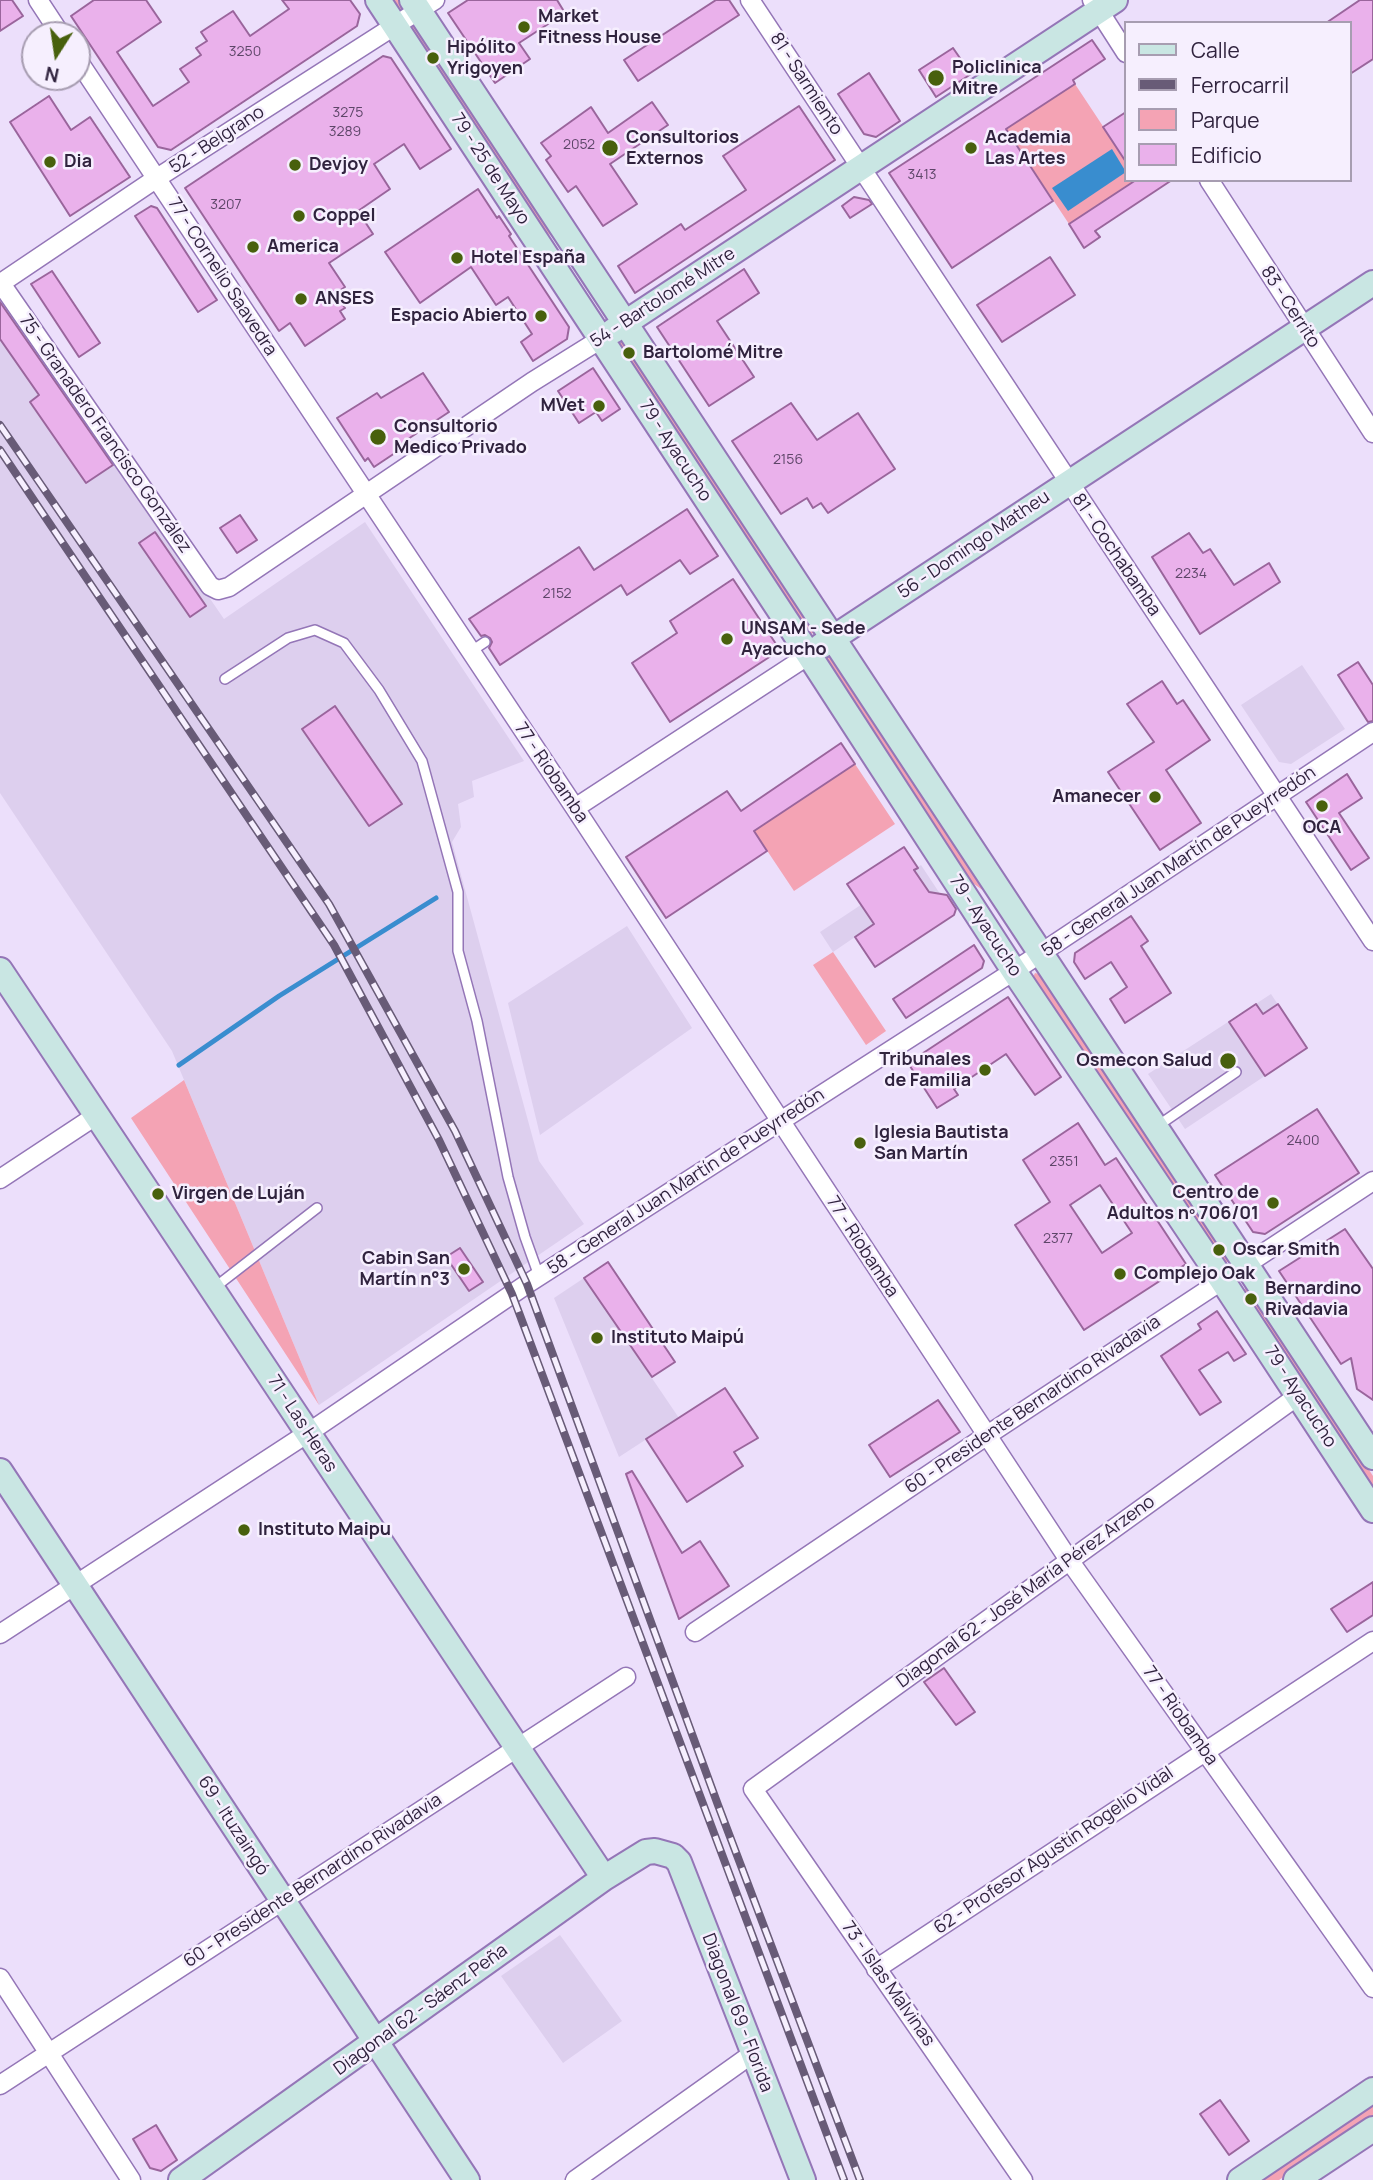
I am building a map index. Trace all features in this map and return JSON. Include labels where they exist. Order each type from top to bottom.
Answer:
[{"type":"street","points":[[38,0],[52,21]]},
{"type":"street","name":"79 - 25 de Mayo","points":[[377,0],[601,339]]},
{"type":"street","name":"81 - Sarmiento","points":[[750,0],[861,168]]},
{"type":"street","name":"79 - 25 de Mayo","points":[[422,4],[626,323]]},
{"type":"street","name":"52 - Belgrano","points":[[1,283],[157,178],[395,26],[422,4]]},
{"type":"street","points":[[1102,4],[1124,49]]},
{"type":"street","name":"54 - Bartolomé Mitre","points":[[210,586],[218,590],[229,587],[532,382],[861,168],[1102,4]]},
{"type":"street","name":"77 - Cornelio Saavedra","points":[[91,80],[366,496]]},
{"type":"street","name":"81 - Cochabamba","points":[[861,168],[1373,941]]},
{"type":"street","name":"83 - Cerrito","points":[[1210,182],[1373,433]]},
{"type":"street","name":"75 - Granadero Francisco González","points":[[1,283],[210,586]]},
{"type":"street","name":"56 - Domingo Matheu","points":[[575,808],[1373,284]]},
{"type":"street","name":"79 - Ayacucho","points":[[626,323],[1373,1457]]},
{"type":"street","name":"79 - Ayacucho","points":[[601,339],[1014,971],[1299,1395],[1373,1510]]},
{"type":"street","name":"77 - Riobamba","points":[[366,496],[478,647],[575,808],[1069,1560],[1373,1989]]},
{"type":"street","name":"58 - General Juan Martín de Pueyrredón","points":[[0,1634],[308,1433],[539,1276],[1014,971],[1373,732]]},
{"type":"street","name":"71 - Las Heras","points":[[0,970],[604,1878]]},
{"type":"street","points":[[0,1179],[97,1115]]},
{"type":"street","name":"60 - Presidente Bernardino Rivadavia","points":[[695,1632],[1373,1181]]},
{"type":"street","name":"Diagonal 62 - José María Pérez Arzeno","points":[[753,1788],[1299,1395]]},
{"type":"street","name":"69 - Ituzaingó","points":[[0,1471],[467,2180]]},
{"type":"street","name":"62 - Profesor Agustín Rogelio Vidal","points":[[876,1969],[1373,1641]]},
{"type":"street","name":"60 - Presidente Bernardino Rivadavia","points":[[0,2085],[626,1677]]},
{"type":"street","name":"73 - Islas Malvinas","points":[[753,1788],[1023,2180]]},
{"type":"street","name":"Diagonal 62 - Sáenz Peña","points":[[181,2180],[604,1878],[646,1852],[665,1852]]},
{"type":"street","name":"Diagonal 69 - Florida","points":[[665,1852],[679,1862],[803,2180]]},
{"type":"street","points":[[0,1978],[131,2180]]},
{"type":"street","points":[[575,2180],[752,2054]]},
{"type":"street","points":[[1240,2180],[1373,2090]]},
{"type":"street","points":[[1296,2180],[1373,2129]]},
{"type":"lane","points":[[225,679],[288,638],[316,630],[344,643],[379,690],[422,761],[458,892],[458,951],[477,1021],[508,1177],[539,1276]]},
{"type":"lane","points":[[1155,1128],[1236,1072]]},
{"type":"lane","points":[[212,1289],[317,1208]]},
{"type":"shaded area","points":[[5,301],[224,619],[365,522],[524,761],[472,781],[474,797],[458,804],[461,827],[452,842],[539,1161],[584,1224],[319,1405],[172,1051],[0,793],[0,304]]},
{"type":"shaded area","points":[[1302,665],[1345,729],[1291,764],[1279,762],[1241,705]]},
{"type":"shaded area","points":[[921,865],[954,915],[875,967],[855,937],[833,952],[820,932]]},
{"type":"shaded area","points":[[627,926],[692,1028],[540,1135],[508,1003]]},
{"type":"shaded area","name":"Osmecon Salud","points":[[1271,994],[1307,1048],[1185,1129],[1148,1074]]},
{"type":"shaded area","name":"Instituto Maipú","points":[[584,1278],[679,1418],[619,1457],[554,1298]]},
{"type":"shaded area","points":[[560,1935],[622,2021],[563,2063],[501,1976]]},
{"type":"green space","points":[[388,0],[398,0],[603,304],[559,242],[541,228]]},
{"type":"green space","points":[[1065,58],[1078,77],[1073,80],[1075,84],[1122,155],[1124,154],[1124,182],[1133,182],[1069,224],[991,106]]},
{"type":"green space","points":[[622,341],[626,341],[815,629],[815,633],[808,634],[618,346]]},
{"type":"green space","points":[[829,655],[833,655],[1013,935],[984,891],[967,879],[826,660]]},
{"type":"green space","points":[[855,764],[895,824],[794,891],[754,831]]},
{"type":"green space","points":[[833,952],[886,1031],[866,1045],[813,965]]},
{"type":"green space","points":[[1035,973],[1039,974],[1229,1258],[1229,1262],[1222,1262],[1032,979]]},
{"type":"green space","points":[[184,1080],[319,1405],[131,1118]]},
{"type":"green space","points":[[1246,1288],[1373,1476],[1373,1492],[1243,1290]]},
{"type":"green space","points":[[1373,2099],[1373,2117],[1279,2180],[1262,2180]]},
{"type":"water","points":[[1112,149],[1124,169],[1124,173],[1068,211],[1052,188]]},
{"type":"building","points":[[0,0],[12,0],[23,16],[0,31]]},
{"type":"building","points":[[94,0],[146,0],[161,22],[117,52],[153,106],[189,82],[180,69],[201,55],[196,48],[207,41],[201,32],[233,11],[250,36],[289,9],[282,0],[350,0],[360,14],[357,26],[171,150],[158,147],[91,46],[91,21],[74,21],[71,16]]},
{"type":"building","points":[[468,0],[557,0],[565,13],[519,43],[530,59],[495,83],[448,13]]},
{"type":"building","points":[[716,0],[729,0],[739,15],[638,81],[624,60]]},
{"type":"building","points":[[1360,0],[1373,0],[1373,59],[1352,73],[1352,21],[1329,21]]},
{"type":"building","points":[[1092,40],[1105,59],[1073,80],[1075,84],[1006,129],[1053,201],[952,268],[889,173]]},
{"type":"building","points":[[953,48],[971,74],[936,97],[919,70]]},
{"type":"building","points":[[383,56],[391,58],[451,149],[420,169],[404,144],[374,164],[390,189],[358,211],[373,234],[329,263],[345,287],[335,294],[345,308],[340,311],[345,319],[305,346],[290,323],[279,331],[185,188]]},
{"type":"building","points":[[869,73],[900,121],[876,137],[864,134],[838,94]]},
{"type":"building","points":[[49,96],[71,130],[90,117],[130,177],[70,216],[10,122]]},
{"type":"building","points":[[652,102],[668,125],[610,164],[637,204],[603,226],[576,186],[568,192],[546,160],[551,156],[541,143],[591,107],[608,133]]},
{"type":"building","points":[[799,106],[835,160],[635,293],[618,266],[681,224],[685,230],[746,190],[723,156]]},
{"type":"building","points":[[1124,113],[1124,159],[1103,127]]},
{"type":"building","points":[[1133,182],[1169,182],[1095,231],[1100,237],[1084,248],[1069,224]]},
{"type":"building","points":[[478,189],[511,234],[509,236],[569,327],[567,339],[533,361],[521,342],[532,334],[508,297],[496,305],[471,267],[420,303],[385,252]]},
{"type":"building","points":[[854,197],[869,200],[872,204],[850,218],[842,206]]},
{"type":"building","points":[[151,206],[157,208],[217,300],[198,312],[135,216]]},
{"type":"building","points":[[1050,257],[1075,295],[1002,342],[977,305]]},
{"type":"building","points":[[744,269],[759,293],[717,321],[754,377],[709,406],[657,327]]},
{"type":"building","points":[[52,271],[100,343],[79,357],[31,284]]},
{"type":"building","points":[[0,302],[113,465],[86,483],[30,402],[39,395],[0,339]]},
{"type":"building","points":[[593,368],[620,409],[602,421],[596,412],[579,423],[558,391]]},
{"type":"building","points":[[423,373],[449,412],[408,439],[410,443],[374,467],[368,458],[365,461],[337,418],[377,393],[381,398]]},
{"type":"building","points":[[791,403],[817,440],[858,413],[895,469],[828,513],[821,503],[813,508],[807,498],[781,514],[732,441]]},
{"type":"building","points":[[687,509],[718,556],[690,574],[680,560],[627,595],[621,585],[500,665],[489,648],[492,642],[490,638],[481,636],[469,619],[579,547],[594,570]]},
{"type":"building","points":[[240,515],[257,540],[237,553],[220,528]]},
{"type":"building","points":[[155,532],[206,606],[190,617],[139,543]]},
{"type":"building","points":[[1189,533],[1203,553],[1210,549],[1234,585],[1269,563],[1280,582],[1200,634],[1152,557]]},
{"type":"building","name":"UNSAM - Sede Ayacucho","points":[[733,579],[776,644],[774,654],[670,722],[632,663],[677,633],[670,621]]},
{"type":"building","points":[[1358,662],[1373,685],[1373,721],[1368,722],[1338,675]]},
{"type":"building","points":[[1162,681],[1177,704],[1183,700],[1210,740],[1166,770],[1201,823],[1160,850],[1108,772],[1154,742],[1127,704]]},
{"type":"building","points":[[335,706],[402,804],[369,826],[302,729]]},
{"type":"building","points":[[841,743],[855,764],[754,831],[767,851],[666,918],[626,857],[727,791],[741,811]]},
{"type":"building","points":[[1347,774],[1362,798],[1339,813],[1369,858],[1351,870],[1306,802]]},
{"type":"building","points":[[904,847],[918,868],[914,870],[929,892],[947,895],[956,909],[954,915],[875,967],[855,937],[874,924],[847,884]]},
{"type":"building","points":[[1131,916],[1148,941],[1141,946],[1171,993],[1125,1023],[1110,999],[1127,987],[1111,962],[1085,979],[1074,962],[1075,953]]},
{"type":"building","points":[[974,945],[984,961],[982,968],[906,1018],[893,999]]},
{"type":"building","points":[[1008,997],[1061,1077],[1035,1095],[1006,1054],[954,1089],[958,1095],[937,1108],[908,1063]]},
{"type":"building","points":[[1256,1004],[1263,1014],[1278,1004],[1307,1048],[1265,1076],[1229,1022]]},
{"type":"building","points":[[1317,1109],[1359,1173],[1265,1234],[1253,1232],[1215,1175]]},
{"type":"building","points":[[1078,1123],[1105,1165],[1116,1158],[1186,1264],[1084,1330],[1015,1225],[1050,1202],[1023,1160]],"holes":[[[1100,1185],[1132,1233],[1102,1253],[1070,1205]]]},
{"type":"building","points":[[1345,1229],[1373,1269],[1373,1400],[1357,1389],[1351,1358],[1341,1364],[1279,1271]]},
{"type":"building","name":"Cabin San Martín n°3","points":[[460,1248],[483,1282],[469,1291],[446,1257]]},
{"type":"building","points":[[608,1262],[675,1362],[652,1377],[584,1278]]},
{"type":"building","points":[[1217,1311],[1246,1354],[1234,1361],[1228,1352],[1199,1370],[1221,1402],[1200,1415],[1161,1356],[1201,1329],[1198,1324]]},
{"type":"building","points":[[725,1388],[758,1438],[734,1452],[743,1466],[687,1502],[646,1439]]},
{"type":"building","points":[[938,1400],[960,1432],[890,1477],[869,1445]]},
{"type":"building","points":[[632,1471],[682,1553],[700,1541],[729,1586],[679,1619],[626,1474]]},
{"type":"building","points":[[1373,1582],[1373,1615],[1347,1632],[1331,1609]]},
{"type":"building","points":[[944,1668],[975,1712],[956,1725],[924,1682]]},
{"type":"building","points":[[1220,2100],[1249,2141],[1229,2155],[1200,2114]]},
{"type":"building","points":[[156,2125],[177,2160],[161,2171],[150,2168],[133,2139]]},
{"type":"waterway","points":[[179,1065],[279,996],[436,898]]},
{"type":"railway","points":[[0,425],[329,904],[455,1131],[527,1284],[718,1805],[860,2180]]},
{"type":"railway","points":[[0,450],[334,945],[439,1140],[512,1294],[844,2180]]},
{"type":"place","name":"Market Fitness House","points":[[524,27]]},
{"type":"place","name":"Hipólito Yrigoyen","points":[[433,58]]},
{"type":"place","name":"Policlinica Mitre","points":[[936,78]]},
{"type":"place","name":"Consultorios Externos","points":[[610,148]]},
{"type":"place","name":"Academia Las Artes","points":[[971,148]]},
{"type":"place","name":"Dia","points":[[50,162]]},
{"type":"place","name":"Devjoy","points":[[295,165]]},
{"type":"place","name":"Coppel","points":[[299,216]]},
{"type":"place","name":"America","points":[[253,247]]},
{"type":"place","name":"Hotel España","points":[[457,258]]},
{"type":"place","name":"ANSES","points":[[301,299]]},
{"type":"place","name":"Espacio Abierto","points":[[541,316]]},
{"type":"place","name":"Bartolomé Mitre","points":[[629,353]]},
{"type":"place","name":"MVet","points":[[599,406]]},
{"type":"place","name":"Consultorio Medico Privado","points":[[378,437]]},
{"type":"place","name":"UNSAM - Sede Ayacucho","points":[[727,639]]},
{"type":"place","name":"Amanecer","points":[[1155,797]]},
{"type":"place","name":"OCA","points":[[1322,806]]},
{"type":"place","name":"Osmecon Salud","points":[[1228,1061]]},
{"type":"place","name":"Tribunales de Familia","points":[[985,1070]]},
{"type":"place","name":"Iglesia Bautista San Martín","points":[[860,1143]]},
{"type":"place","name":"Virgen de Luján","points":[[158,1194]]},
{"type":"place","name":"Centro de Adultos nº 706/01","points":[[1273,1203]]},
{"type":"place","name":"Oscar Smith","points":[[1219,1250]]},
{"type":"place","name":"Cabin San Martín n°3","points":[[464,1269]]},
{"type":"place","name":"Complejo Oak","points":[[1120,1274]]},
{"type":"place","name":"Bernardino Rivadavia","points":[[1251,1299]]},
{"type":"place","name":"Instituto Maipú","points":[[597,1338]]},
{"type":"place","name":"Instituto Maipu","points":[[244,1530]]}]
